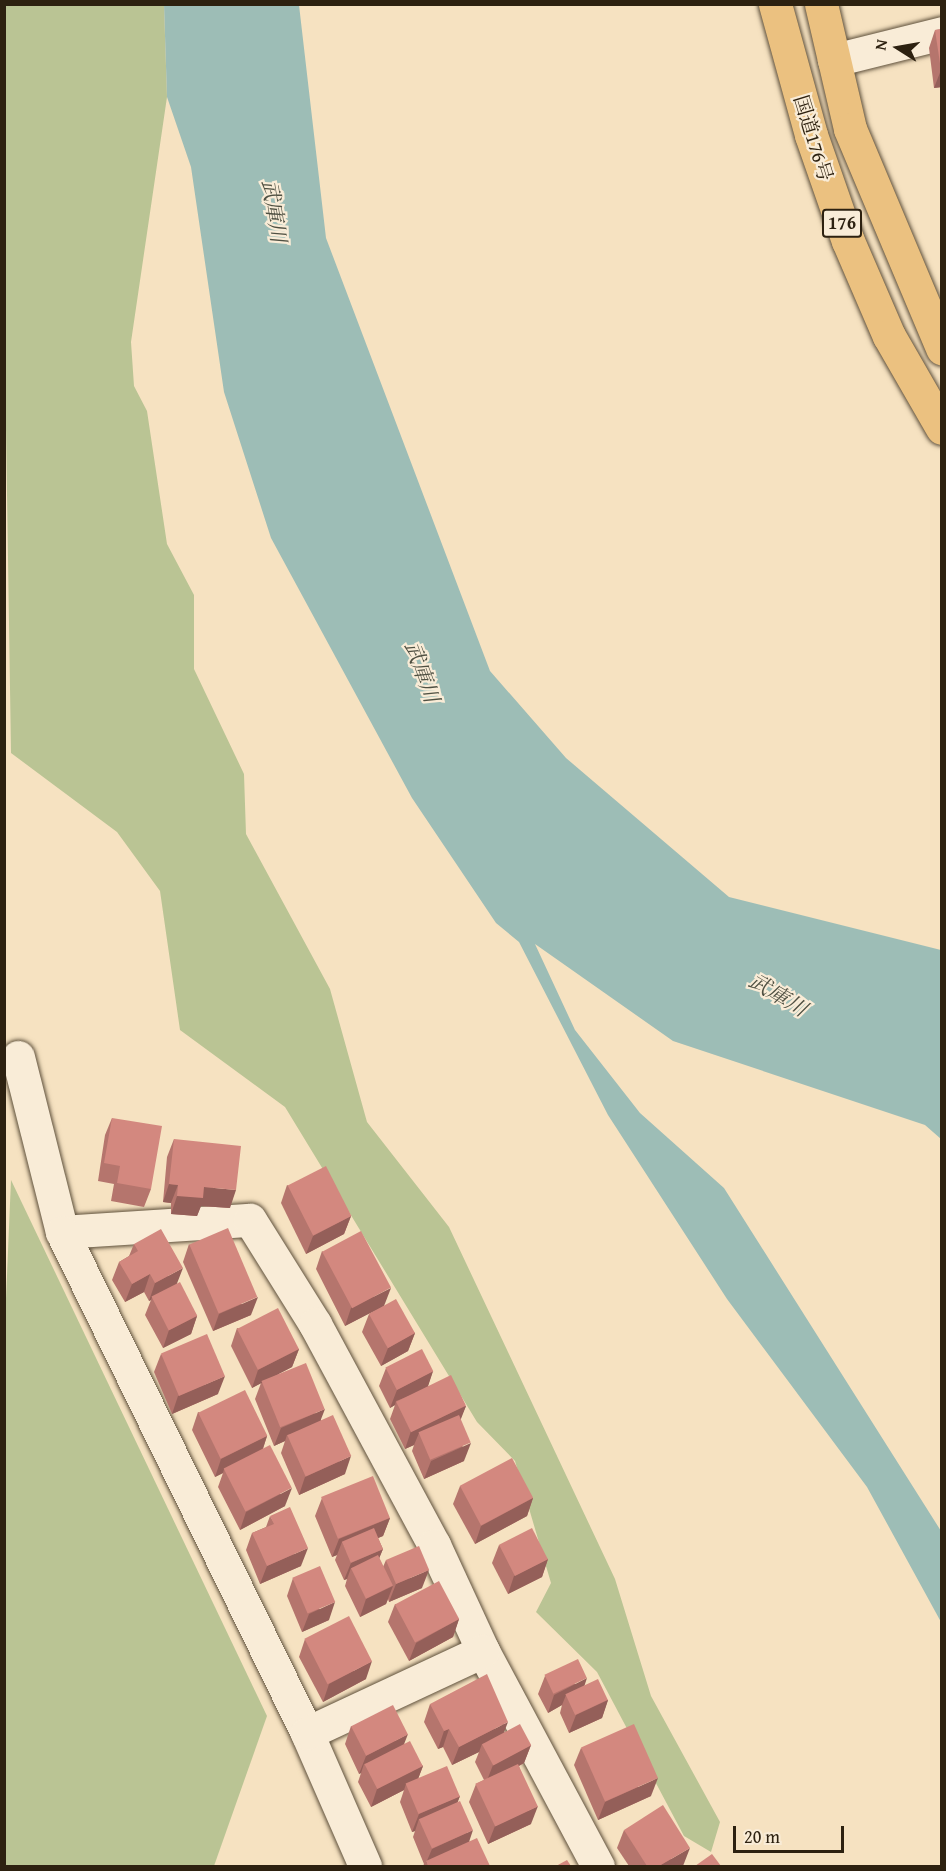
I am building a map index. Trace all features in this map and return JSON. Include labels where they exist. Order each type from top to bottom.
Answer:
[{"type":"highway","name":"国道176号","points":[[775,4],[811,135],[848,241],[889,336],[942,428]]},
{"type":"highway","name":"国道176号","points":[[821,4],[850,129],[942,348]]},
{"type":"street","points":[[834,60],[942,33]]},
{"type":"street","points":[[18,1057],[62,1232],[308,1733],[365,1866]]},
{"type":"street","points":[[62,1232],[250,1220],[332,1355],[434,1545],[483,1651],[598,1866]]},
{"type":"street","points":[[308,1733],[483,1651]]},
{"type":"green space","points":[[6,5],[164,5],[167,97],[131,342],[134,386],[147,411],[167,544],[194,595],[194,669],[244,774],[246,834],[330,989],[367,1122],[449,1227],[615,1579],[651,1696],[720,1822],[711,1852],[684,1836],[597,1672],[536,1612],[551,1583],[515,1461],[477,1422],[285,1107],[180,1030],[160,891],[117,832],[11,753],[4,299]]},
{"type":"green space","points":[[11,1180],[267,1716],[214,1866],[5,1866],[4,1346]]},
{"type":"water","name":"武庫川","points":[[164,5],[299,5],[326,238],[490,671],[566,758],[729,897],[941,950],[941,1139],[925,1125],[673,1041],[535,944],[575,1030],[640,1113],[724,1188],[941,1531],[941,1622],[867,1487],[727,1299],[608,1115],[519,942],[496,923],[412,798],[271,538],[224,392],[191,167],[167,97]]},
{"type":"building","points":[[942,29],[942,70],[941,70],[935,30]]},
{"type":"building","points":[[112,1118],[162,1126],[151,1189],[117,1183],[120,1166],[104,1163]]},
{"type":"building","points":[[174,1139],[241,1146],[236,1190],[204,1187],[203,1198],[177,1196],[178,1185],[169,1184]]},
{"type":"building","points":[[326,1166],[351,1216],[313,1235],[288,1186]]},
{"type":"building","points":[[228,1228],[257,1297],[219,1313],[189,1244]]},
{"type":"building","points":[[161,1229],[183,1268],[155,1283],[150,1274],[132,1284],[119,1262],[138,1251],[134,1244]]},
{"type":"building","points":[[361,1231],[391,1288],[352,1308],[322,1252]]},
{"type":"building","points":[[180,1282],[197,1316],[169,1330],[151,1297]]},
{"type":"building","points":[[396,1299],[415,1333],[388,1348],[369,1314]]},
{"type":"building","points":[[278,1308],[299,1349],[258,1370],[237,1329]]},
{"type":"building","points":[[207,1334],[225,1376],[179,1396],[161,1354]]},
{"type":"building","points":[[422,1349],[433,1371],[397,1390],[385,1368]]},
{"type":"building","points":[[306,1363],[325,1409],[280,1427],[261,1381]]},
{"type":"building","points":[[451,1375],[466,1406],[411,1432],[396,1402]]},
{"type":"building","points":[[245,1390],[267,1436],[221,1459],[198,1413]]},
{"type":"building","points":[[333,1415],[351,1456],[306,1476],[287,1435]]},
{"type":"building","points":[[459,1415],[471,1443],[430,1460],[418,1432]]},
{"type":"building","points":[[270,1445],[292,1488],[245,1511],[224,1469]]},
{"type":"building","points":[[512,1458],[533,1498],[481,1525],[460,1486]]},
{"type":"building","points":[[373,1476],[390,1518],[338,1539],[321,1497]]},
{"type":"building","points":[[290,1507],[308,1548],[267,1566],[252,1533],[274,1524],[270,1516]]},
{"type":"building","points":[[374,1528],[383,1549],[351,1563],[342,1542]]},
{"type":"building","points":[[532,1528],[548,1559],[515,1576],[499,1545]]},
{"type":"building","points":[[419,1546],[429,1570],[396,1584],[386,1560]]},
{"type":"building","points":[[378,1555],[393,1586],[366,1599],[351,1568]]},
{"type":"building","points":[[320,1566],[335,1602],[308,1614],[292,1578]]},
{"type":"building","points":[[439,1581],[459,1619],[415,1642],[395,1604]]},
{"type":"building","points":[[349,1616],[372,1661],[328,1684],[304,1639]]},
{"type":"building","points":[[578,1659],[587,1678],[553,1694],[544,1675]]},
{"type":"building","points":[[487,1674],[508,1722],[459,1747],[449,1729],[444,1731],[430,1704]]},
{"type":"building","points":[[598,1679],[608,1700],[575,1715],[565,1694]]},
{"type":"building","points":[[393,1705],[408,1734],[366,1756],[351,1726]]},
{"type":"building","points":[[520,1724],[531,1745],[493,1765],[482,1744]]},
{"type":"building","points":[[634,1724],[658,1778],[605,1801],[581,1748]]},
{"type":"building","points":[[410,1741],[423,1766],[377,1789],[365,1764]]},
{"type":"building","points":[[518,1764],[538,1807],[495,1826],[475,1784]]},
{"type":"building","points":[[447,1766],[460,1796],[418,1814],[406,1784]]},
{"type":"building","points":[[460,1801],[473,1830],[432,1849],[419,1819]]},
{"type":"building","points":[[663,1805],[690,1848],[659,1866],[647,1866],[624,1830]]},
{"type":"building","points":[[477,1838],[490,1866],[428,1866],[426,1861]]},
{"type":"building","points":[[712,1854],[721,1866],[695,1866]]},
{"type":"building","points":[[567,1860],[571,1866],[556,1866]]}]
